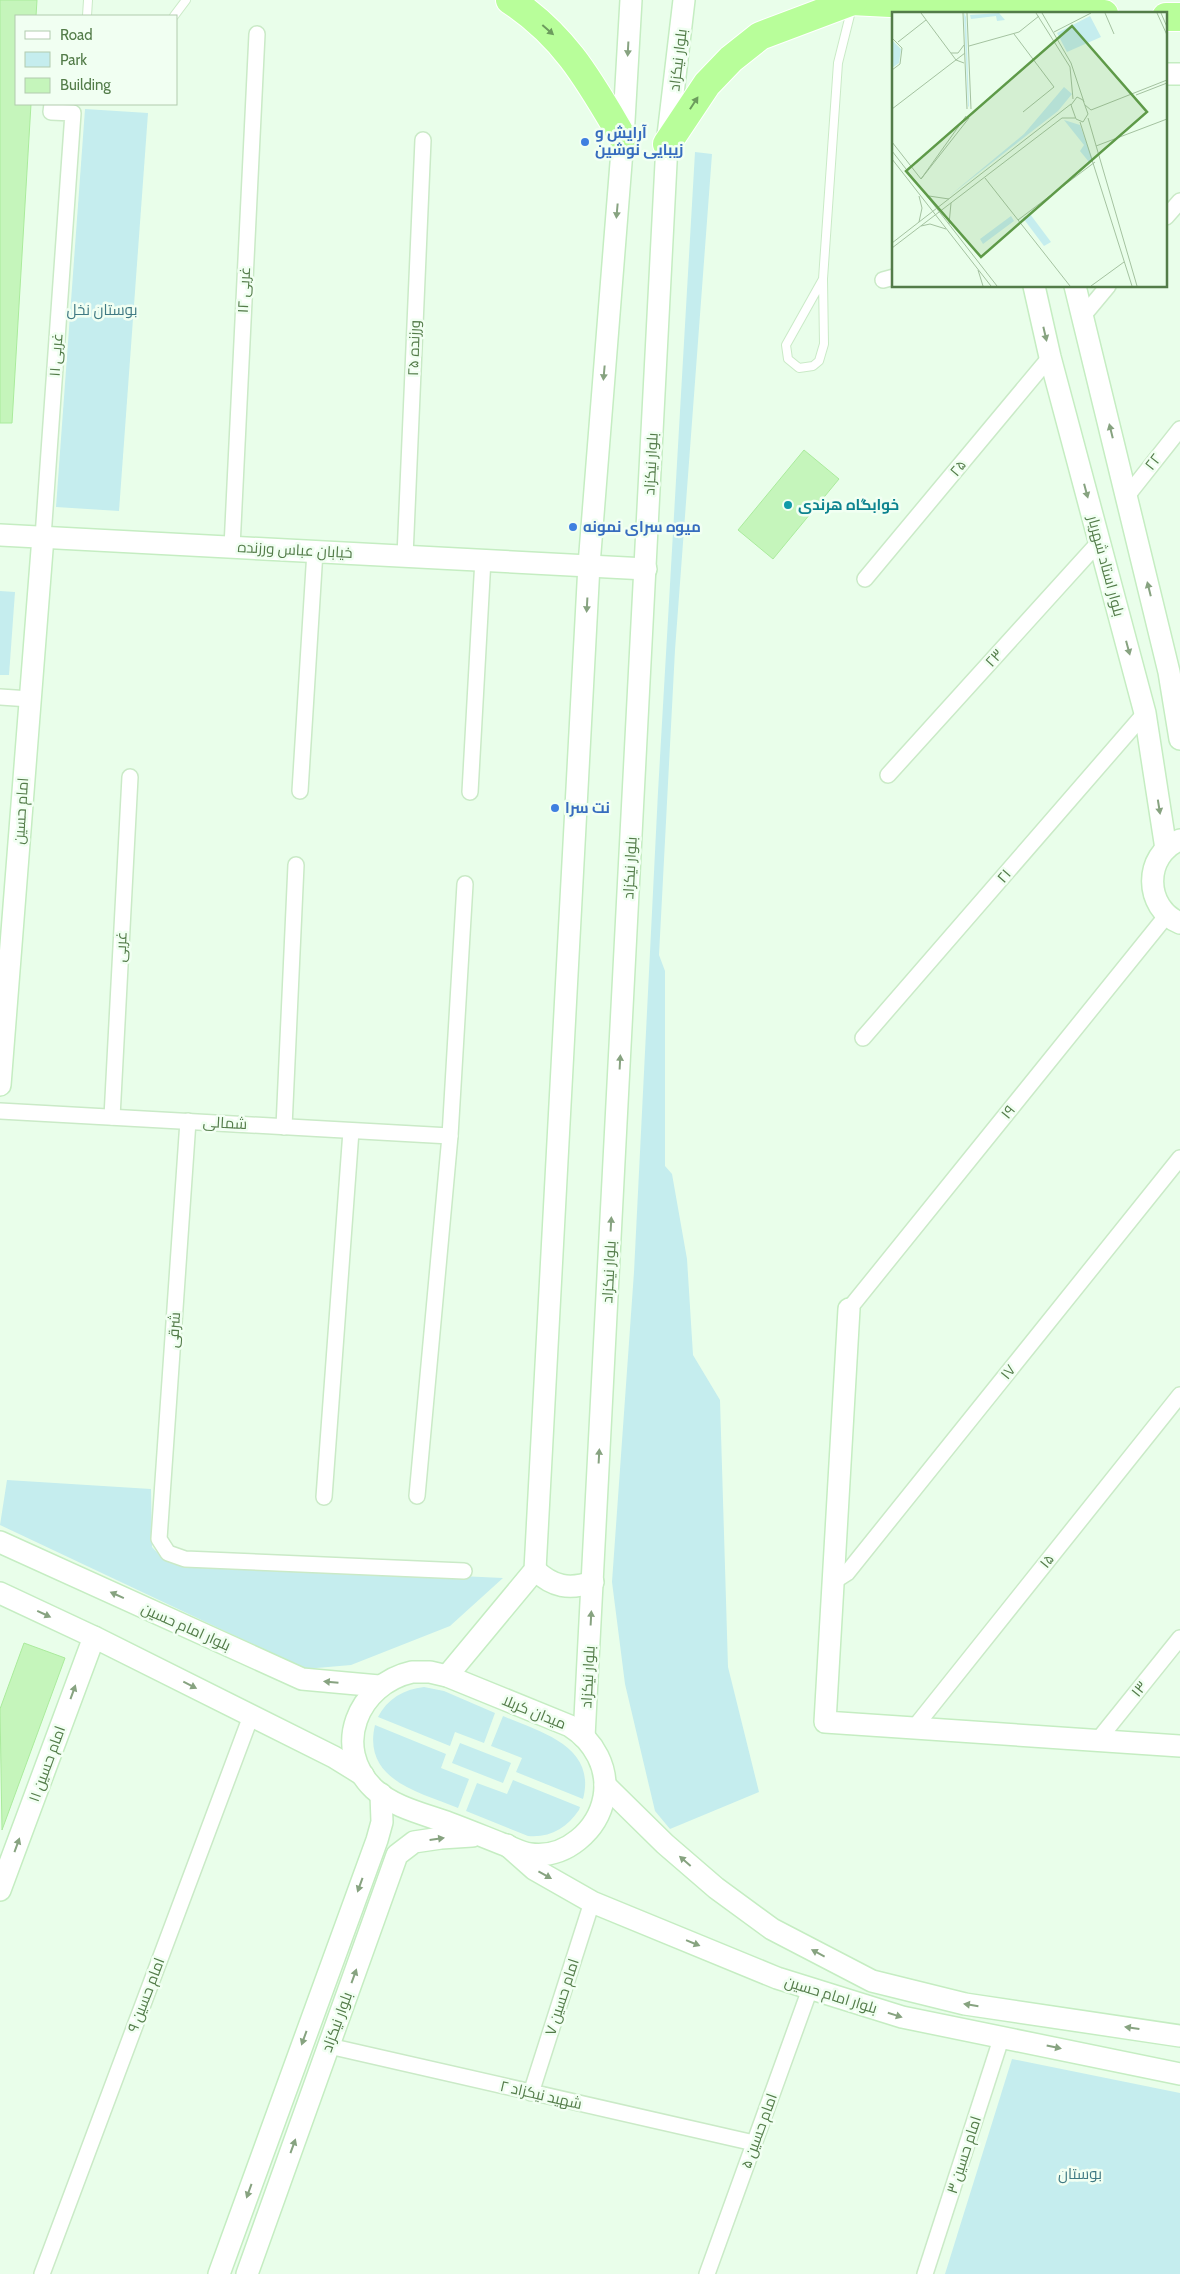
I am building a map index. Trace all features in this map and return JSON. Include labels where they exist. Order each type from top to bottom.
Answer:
[{"type":"highway","points":[[510,0],[559,40],[586,74],[623,138]]},
{"type":"highway","points":[[668,144],[706,84],[760,36],[842,1],[1064,12]]},
{"type":"main road","points":[[447,1676],[535,1570],[589,565],[623,138],[631,0]]},
{"type":"main road","name":"بلوار نیکزاد","points":[[584,1737],[668,144],[684,0]]},
{"type":"main road","name":"بلوار استاد شهریار","points":[[1034,288],[1050,357],[1145,713],[1173,845]]},
{"type":"main road","points":[[1076,288],[1126,496],[1175,665],[1180,739]]},
{"type":"main road","name":"خیابان عباس ورزنده","points":[[0,535],[646,568]]},
{"type":"main road","name":"امام حسین","points":[[0,1085],[42,537]]},
{"type":"main road","points":[[1173,845],[1157,861],[1152,875],[1152,890],[1157,904],[1173,919]]},
{"type":"main road","points":[[849,1309],[825,1722],[1180,1746]]},
{"type":"main road","name":"بلوار امام حسین","points":[[0,1542],[302,1679],[379,1686]]},
{"type":"main road","points":[[535,1570],[546,1580],[561,1586],[578,1587],[593,1582]]},
{"type":"main road","points":[[0,1593],[94,1637],[363,1774]]},
{"type":"main road","name":"امام حسین ۱۱","points":[[0,1890],[94,1637]]},
{"type":"main road","name":"میدان کربلا","points":[[412,1672],[430,1672],[447,1676],[570,1726],[584,1737],[599,1759],[605,1785],[603,1802],[596,1819],[585,1833],[572,1844],[555,1851],[529,1854],[396,1803],[381,1794],[363,1774],[356,1758],[354,1732],[362,1706],[379,1686],[395,1677],[412,1672]]},
{"type":"main road","name":"بلوار امام حسین","points":[[605,1785],[665,1844],[716,1888],[772,1929],[872,1981],[965,2004],[1180,2036]]},
{"type":"main road","name":"بلوار نیکزاد","points":[[219,2274],[377,1840],[382,1822],[381,1794]]},
{"type":"main road","name":"بلوار نیکزاد","points":[[247,2274],[397,1855],[414,1842],[441,1838],[482,1836]]},
{"type":"main road","name":"بلوار امام حسین","points":[[507,1845],[534,1869],[592,1902],[777,1978],[902,2018],[1002,2036],[1180,2074]]},
{"type":"street","name":"غربی ۱۲","points":[[232,547],[257,34]]},
{"type":"street","name":"غربی ۱۱","points":[[42,537],[73,113],[52,112],[52,105]]},
{"type":"street","name":"ورزنده ۲۵","points":[[405,556],[423,140]]},
{"type":"street","points":[[1168,215],[1180,201]]},
{"type":"street","points":[[1083,316],[1106,288]]},
{"type":"street","name":"۲۵","points":[[865,579],[1050,357]]},
{"type":"street","name":"۲۲","points":[[1126,496],[1180,429]]},
{"type":"street","name":"۲۳","points":[[888,775],[1100,541]]},
{"type":"street","points":[[300,791],[315,551]]},
{"type":"street","points":[[470,792],[483,559]]},
{"type":"street","points":[[0,697],[30,699]]},
{"type":"street","name":"۲۱","points":[[863,1038],[1145,713]]},
{"type":"street","name":"غربی","points":[[112,1117],[130,777]]},
{"type":"street","points":[[284,1127],[296,864]]},
{"type":"street","points":[[416,1496],[450,1136],[465,884]]},
{"type":"street","name":"۱۹","points":[[849,1309],[1173,919]]},
{"type":"street","name":"شمالی","points":[[0,1111],[450,1136]]},
{"type":"street","name":"شرقی","points":[[188,1121],[159,1539],[168,1553],[185,1559],[464,1571]]},
{"type":"street","points":[[324,1497],[351,1131]]},
{"type":"street","name":"۱۷","points":[[833,1582],[847,1573],[1180,1158]]},
{"type":"street","name":"۱۵","points":[[914,1728],[1180,1395]]},
{"type":"street","name":"۱۳","points":[[1098,1740],[1180,1638]]},
{"type":"street","name":"امام حسین ۹","points":[[42,2274],[251,1716]]},
{"type":"street","name":"امام حسین ۷","points":[[531,2093],[592,1902]]},
{"type":"street","name":"امام حسین ۵","points":[[708,2274],[810,1989]]},
{"type":"street","name":"امام حسین ۳","points":[[925,2274],[1002,2036]]},
{"type":"street","name":"شهید نیکزاد ۲","points":[[328,2046],[754,2143]]},
{"type":"lane","points":[[88,0],[88,15]]},
{"type":"lane","points":[[175,15],[186,0]]},
{"type":"lane","points":[[823,279],[786,345],[788,359],[799,368],[813,366],[822,354],[824,344],[823,279],[842,1]]},
{"type":"green space","name":"بوستان نخل","points":[[85,109],[148,113],[119,511],[56,507]]},
{"type":"green space","points":[[695,152],[712,154],[675,650],[659,955],[665,971],[665,1166],[672,1174],[687,1259],[693,1355],[720,1400],[728,1667],[759,1792],[670,1829],[655,1811],[625,1684],[612,1582],[634,1272],[658,792]]},
{"type":"green space","points":[[0,591],[15,592],[9,675],[0,675]]},
{"type":"green space","points":[[7,1480],[151,1489],[152,1547],[163,1559],[176,1563],[503,1578],[450,1626],[351,1665],[305,1669],[0,1525]]},
{"type":"green space","points":[[424,1687],[444,1691],[495,1713],[484,1743],[455,1732],[450,1746],[378,1717],[386,1705],[397,1696],[410,1690]]},
{"type":"green space","points":[[503,1716],[548,1735],[574,1754],[582,1766],[585,1781],[583,1799],[516,1772],[522,1758],[491,1746]]},
{"type":"green space","points":[[375,1725],[446,1754],[441,1768],[469,1779],[458,1808],[411,1789],[385,1771],[377,1759],[373,1744]]},
{"type":"green space","points":[[460,1743],[511,1763],[503,1783],[452,1763]]},
{"type":"green space","points":[[513,1780],[580,1807],[579,1810],[563,1827],[551,1833],[536,1836],[528,1836],[466,1811],[477,1783],[507,1794]]},
{"type":"green space","name":"بوستان","points":[[1012,2059],[1180,2093],[1180,2274],[945,2274]]},
{"type":"building","points":[[0,0],[37,0],[36,15],[15,15],[15,105],[31,105],[12,423],[0,423]]},
{"type":"building","name":"خوابگاه هرندی","points":[[804,450],[839,479],[773,559],[738,530]]},
{"type":"building","points":[[24,1643],[65,1658],[2,1830],[0,1709]]},
{"type":"place","name":"آرایش و زیبایی نوشین","points":[[585,142]]},
{"type":"place","name":"خوابگاه هرندی","points":[[788,505]]},
{"type":"place","name":"میوه سرای نمونه","points":[[573,527]]},
{"type":"place","name":"نت سرا","points":[[555,808]]}]
